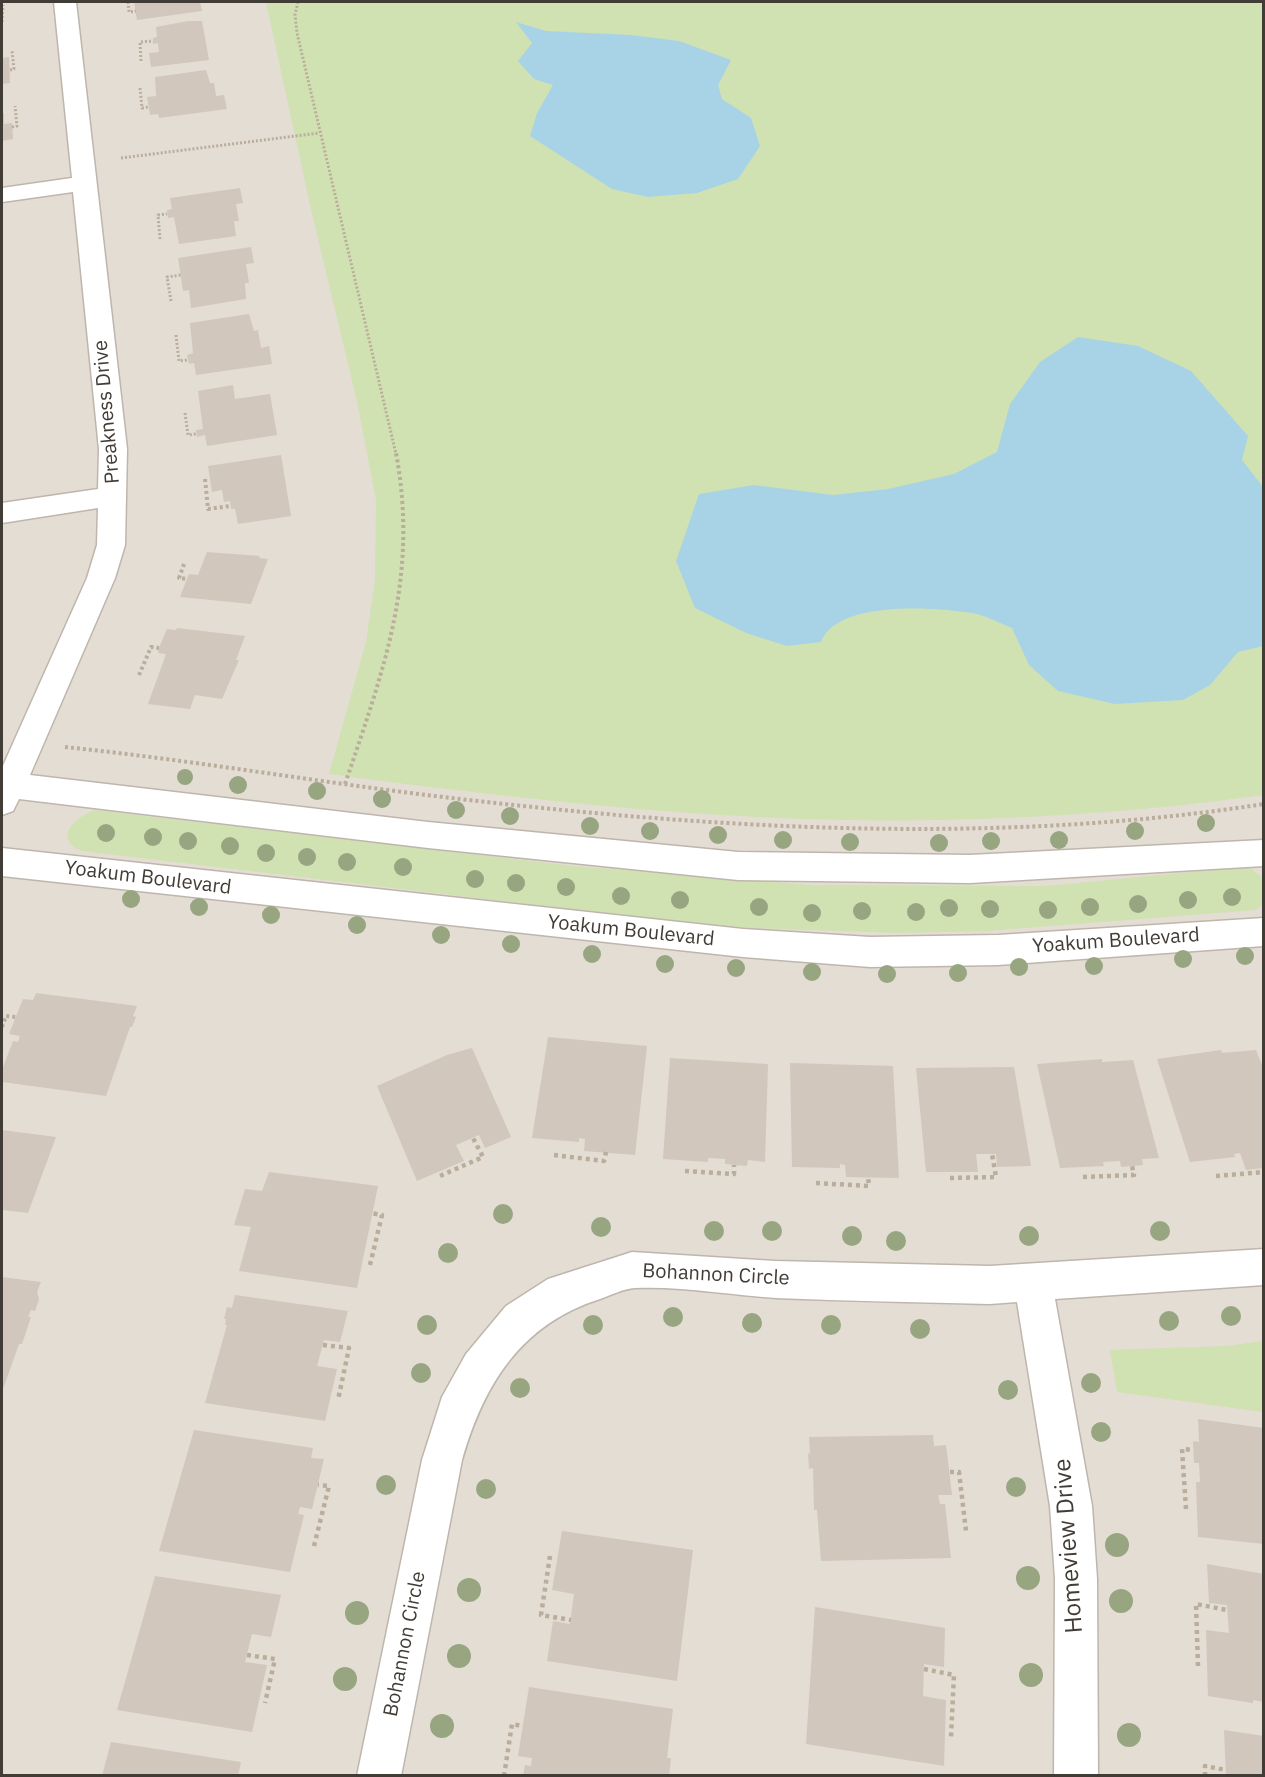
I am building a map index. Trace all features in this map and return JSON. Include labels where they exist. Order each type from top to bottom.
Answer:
[{"type":"street","name":"Preakness Drive","points":[[4,790],[101,578],[111,544],[114,496],[113,449],[65,2]]},
{"type":"street","points":[[2,195],[85,183]]},
{"type":"street","points":[[2,513],[114,496]]},
{"type":"street","points":[[4,790],[738,866],[970,869],[1263,853]]},
{"type":"street","name":"Yoakum Boulevard","points":[[2,862],[743,943],[870,952],[998,950],[1263,932]]},
{"type":"street","name":"Bohannon Circle","points":[[379,1776],[442,1460],[456,1411],[480,1368],[520,1319],[562,1292],[632,1270],[664,1270],[775,1279],[990,1285],[1263,1267]]},
{"type":"street","name":"Homeview Drive","points":[[1033,1283],[1071,1506],[1076,1579],[1076,1776]]},
{"type":"path","points":[[128,2],[129,12],[136,11]]},
{"type":"path","points":[[298,2],[295,15],[297,33],[394,444],[404,512],[402,569],[390,636],[373,700],[345,784]]},
{"type":"path","points":[[2,22],[4,22],[3,5]]},
{"type":"path","points":[[141,61],[140,42],[153,41]]},
{"type":"path","points":[[10,70],[14,69],[12,51]]},
{"type":"path","points":[[140,88],[142,108],[148,107]]},
{"type":"path","points":[[12,127],[17,126],[15,106]]},
{"type":"path","points":[[122,158],[319,133]]},
{"type":"path","points":[[160,239],[158,215],[167,214]]},
{"type":"path","points":[[171,301],[167,277],[181,274]]},
{"type":"path","points":[[176,335],[179,361],[188,360]]},
{"type":"path","points":[[185,413],[188,435],[196,434]]},
{"type":"path","points":[[205,479],[208,509],[230,506]]},
{"type":"path","points":[[184,564],[179,578],[188,579]]},
{"type":"path","points":[[140,675],[151,647],[159,648]]},
{"type":"path","points":[[55,746],[345,784],[595,813],[738,823],[886,828],[994,827],[1118,820],[1263,804]]},
{"type":"path","points":[[2,1027],[6,1016],[16,1017]]},
{"type":"path","points":[[440,1176],[483,1157],[473,1138]]},
{"type":"path","points":[[554,1155],[604,1161],[606,1152]]},
{"type":"path","points":[[950,1178],[996,1177],[992,1154]]},
{"type":"path","points":[[685,1171],[734,1174],[734,1165]]},
{"type":"path","points":[[1083,1177],[1134,1175],[1132,1166]]},
{"type":"path","points":[[1216,1176],[1263,1172]]},
{"type":"path","points":[[816,1183],[869,1186],[868,1177]]},
{"type":"path","points":[[370,1265],[382,1215],[371,1213]]},
{"type":"path","points":[[323,1345],[350,1348],[338,1400]]},
{"type":"path","points":[[1186,1509],[1182,1449],[1193,1450]]},
{"type":"path","points":[[950,1472],[959,1472],[966,1531]]},
{"type":"path","points":[[314,1546],[329,1486],[318,1485]]},
{"type":"path","points":[[550,1556],[541,1615],[570,1620]]},
{"type":"path","points":[[1198,1666],[1196,1605],[1227,1610]]},
{"type":"path","points":[[247,1654],[275,1659],[265,1703]]},
{"type":"path","points":[[924,1669],[954,1675],[951,1737]]},
{"type":"path","points":[[504,1776],[512,1724],[522,1726]]},
{"type":"path","points":[[1205,1776],[1205,1766],[1226,1770]]},
{"type":"shaded area","points":[[2,2],[1263,2],[1263,1775],[2,1775]]},
{"type":"green space","points":[[266,2],[1263,2],[1263,795],[1149,808],[1034,817],[918,820],[803,819],[566,802],[329,774],[366,642],[375,580],[376,500],[357,401],[312,214]]},
{"type":"green space","points":[[94,810],[574,866],[812,885],[1047,886],[1241,867],[1250,868],[1263,878],[1263,905],[1255,910],[987,931],[899,933],[721,927],[82,851],[73,846],[68,834],[74,823]]},
{"type":"green space","points":[[1263,1341],[1263,1412],[1117,1392],[1110,1350],[1227,1346]]},
{"type":"water","points":[[516,22],[546,31],[631,35],[679,41],[731,60],[718,85],[722,99],[751,118],[760,146],[738,179],[697,193],[648,197],[612,189],[530,136],[537,113],[553,85],[534,79],[518,61],[532,43]]},
{"type":"water","points":[[1078,337],[1138,346],[1191,371],[1248,436],[1242,460],[1263,487],[1263,646],[1238,652],[1210,685],[1183,700],[1115,704],[1058,691],[1029,665],[1012,628],[972,613],[912,608],[866,613],[846,619],[830,628],[821,642],[787,646],[746,633],[695,608],[676,561],[699,494],[754,485],[833,495],[888,489],[954,474],[997,452],[1010,404],[1040,362]]},
{"type":"building","points":[[134,2],[200,2],[202,11],[137,20]]},
{"type":"building","points":[[188,21],[202,21],[209,60],[151,67],[149,53],[159,52],[158,43],[153,44],[153,38],[157,37],[156,27]]},
{"type":"building","points":[[9,57],[10,83],[2,84],[2,58]]},
{"type":"building","points":[[206,70],[210,83],[214,83],[216,96],[224,95],[227,109],[159,118],[158,114],[150,115],[147,97],[156,96],[155,77]]},
{"type":"building","points":[[2,113],[4,113],[4,124],[12,123],[13,139],[2,141]]},
{"type":"building","points":[[240,188],[243,203],[236,204],[239,221],[234,221],[236,236],[179,244],[174,217],[168,218],[167,210],[172,209],[170,198]]},
{"type":"building","points":[[251,247],[254,263],[246,264],[249,283],[245,283],[246,299],[191,308],[189,290],[183,291],[178,258]]},
{"type":"building","points":[[249,314],[254,331],[258,330],[261,348],[269,346],[272,364],[196,375],[194,363],[189,364],[187,355],[193,353],[190,323]]},
{"type":"building","points":[[233,385],[235,399],[270,394],[277,435],[207,446],[205,435],[197,437],[196,430],[203,429],[198,391]]},
{"type":"building","points":[[281,455],[291,516],[238,524],[235,509],[231,509],[230,501],[224,502],[222,490],[212,492],[208,466]]},
{"type":"building","points":[[207,552],[260,556],[259,558],[268,559],[251,604],[180,597],[189,574],[198,575]]},
{"type":"building","points":[[177,628],[245,636],[236,660],[239,660],[222,699],[195,695],[190,709],[148,704],[166,654],[158,653],[159,648],[167,629],[176,630]]},
{"type":"building","points":[[36,993],[137,1006],[133,1016],[136,1017],[130,1027],[106,1096],[2,1082],[2,1070],[13,1041],[18,1042],[20,1036],[9,1034],[23,999],[33,1000]]},
{"type":"building","points":[[548,1037],[647,1046],[635,1155],[584,1151],[585,1139],[579,1138],[579,1142],[532,1138]]},
{"type":"building","points":[[472,1048],[511,1137],[485,1148],[479,1135],[456,1145],[464,1161],[417,1181],[377,1086],[447,1055]]},
{"type":"building","points":[[1221,1050],[1222,1053],[1256,1050],[1264,1070],[1263,1168],[1246,1170],[1240,1153],[1234,1154],[1235,1157],[1190,1162],[1157,1059]]},
{"type":"building","points":[[670,1058],[768,1064],[765,1162],[748,1160],[747,1166],[725,1164],[725,1159],[708,1158],[708,1162],[663,1159]]},
{"type":"building","points":[[1102,1059],[1102,1062],[1133,1060],[1159,1158],[1142,1159],[1143,1165],[1121,1167],[1120,1161],[1103,1162],[1104,1166],[1060,1168],[1037,1064]]},
{"type":"building","points":[[790,1063],[893,1066],[899,1178],[846,1177],[845,1165],[840,1164],[840,1168],[792,1167]]},
{"type":"building","points":[[1014,1067],[1031,1166],[997,1167],[996,1154],[976,1154],[978,1172],[926,1172],[916,1068]]},
{"type":"building","points":[[2,1130],[56,1137],[28,1213],[2,1210]]},
{"type":"building","points":[[269,1172],[378,1186],[357,1288],[239,1271],[251,1227],[234,1225],[245,1189],[262,1191]]},
{"type":"building","points":[[2,1277],[41,1282],[37,1292],[39,1299],[35,1311],[31,1310],[28,1317],[31,1317],[22,1344],[19,1344],[2,1392]]},
{"type":"building","points":[[235,1295],[348,1311],[340,1342],[324,1340],[317,1366],[337,1369],[325,1421],[205,1403],[227,1325],[224,1319],[227,1307],[232,1308]]},
{"type":"building","points":[[1198,1419],[1264,1428],[1264,1544],[1198,1537],[1196,1482],[1200,1482],[1199,1463],[1194,1463],[1193,1441],[1199,1442]]},
{"type":"building","points":[[194,1430],[313,1448],[311,1458],[324,1459],[312,1509],[300,1507],[298,1514],[304,1515],[290,1572],[159,1551]]},
{"type":"building","points":[[933,1435],[934,1446],[946,1445],[952,1495],[938,1495],[940,1504],[945,1504],[951,1558],[821,1561],[817,1510],[814,1510],[813,1468],[809,1469],[809,1437]]},
{"type":"building","points":[[562,1531],[693,1550],[677,1681],[547,1661],[553,1621],[570,1624],[574,1594],[552,1590]]},
{"type":"building","points":[[1207,1564],[1264,1574],[1264,1702],[1253,1700],[1253,1703],[1208,1696],[1206,1630],[1229,1633],[1227,1605],[1209,1603]]},
{"type":"building","points":[[155,1576],[281,1595],[271,1637],[252,1634],[245,1662],[267,1665],[252,1732],[117,1710]]},
{"type":"building","points":[[815,1607],[945,1628],[944,1667],[924,1664],[923,1696],[946,1700],[944,1766],[806,1744]]},
{"type":"building","points":[[529,1687],[673,1709],[667,1758],[671,1758],[669,1776],[523,1776],[525,1765],[531,1766],[532,1758],[518,1756]]},
{"type":"building","points":[[1224,1730],[1264,1736],[1264,1776],[1226,1776]]},
{"type":"building","points":[[111,1742],[241,1762],[238,1776],[102,1776]]}]
